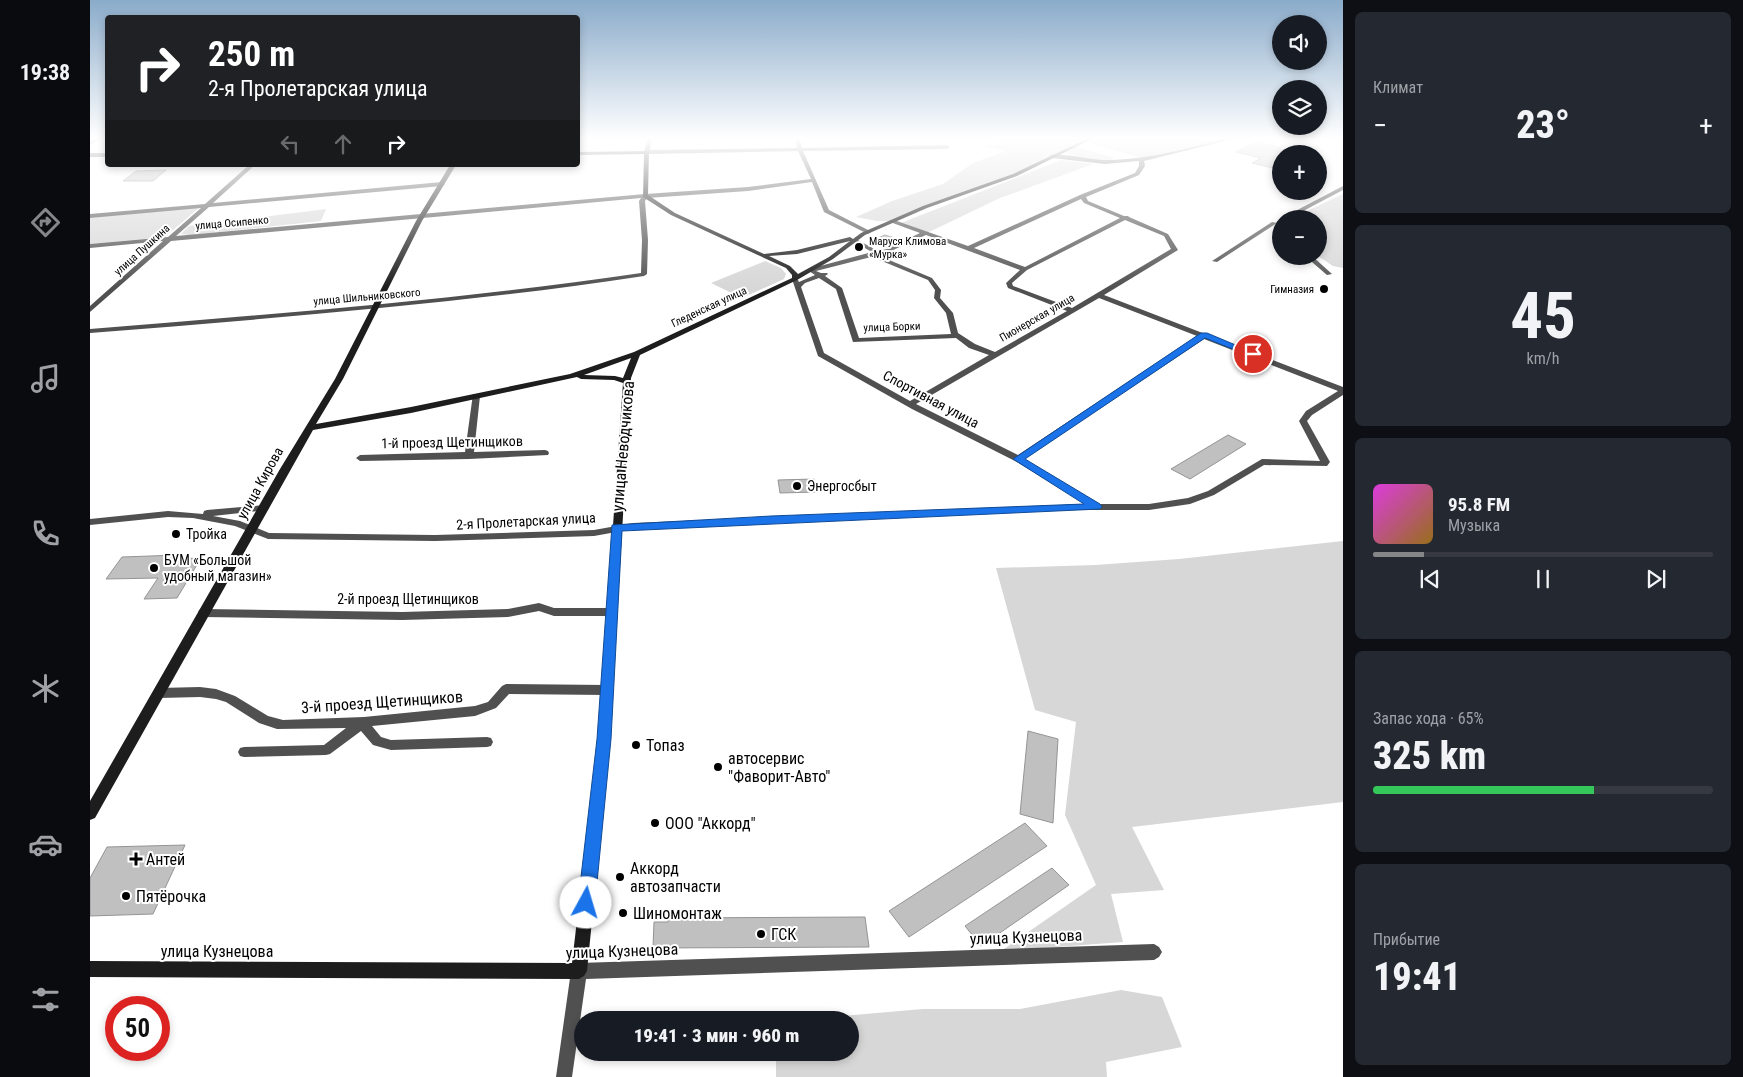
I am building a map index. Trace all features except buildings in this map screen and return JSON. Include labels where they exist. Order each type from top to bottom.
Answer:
[{"type":"main road","name":"улица Кирова","points":[[90,814],[339,379],[422,216],[440,187]]},
{"type":"main road","points":[[646,187],[646,196],[673,214],[788,267],[795,275],[795,279]]},
{"type":"main road","name":"Гледенская улица","points":[[310,428],[572,376],[637,354],[795,279],[865,233],[982,187]]},
{"type":"main road","points":[[761,254],[782,254],[817,249],[865,233]]},
{"type":"main road","name":"улица Неводчикова","points":[[579,971],[604,739],[616,528],[627,382],[637,354]]},
{"type":"main road","points":[[572,376],[615,378],[627,382]]},
{"type":"main road","name":"улица Кузнецова","points":[[90,969],[579,971]]},
{"type":"street","name":"улица Пушкина","points":[[90,310],[227,187]]},
{"type":"street","points":[[90,216],[406,187]]},
{"type":"street","name":"улица Осипенко","points":[[90,246],[761,187]]},
{"type":"street","points":[[817,187],[826,211],[865,233]]},
{"type":"street","points":[[969,248],[1104,187]]},
{"type":"street","points":[[1300,210],[1343,188]]},
{"type":"street","name":"улица Шильниковского","points":[[90,331],[374,308],[512,293],[644,274],[645,240],[642,201],[646,196]]},
{"type":"street","points":[[1082,196],[1086,202],[1126,217]]},
{"type":"street","points":[[1072,310],[1010,287],[1009,283],[1025,269],[1126,217]]},
{"type":"street","name":"Пионерская улица","points":[[910,404],[1072,310],[1100,296],[1175,250],[1166,235],[1126,217]]},
{"type":"street","points":[[892,221],[1025,269]]},
{"type":"street","points":[[1215,261],[1272,225]]},
{"type":"street","points":[[811,270],[889,250],[926,232]]},
{"type":"street","points":[[854,240],[876,252],[879,258],[930,279],[938,290],[937,298],[949,313],[955,334],[972,346],[995,355]]},
{"type":"street","points":[[797,288],[803,282],[876,252]]},
{"type":"street","points":[[1318,265],[1329,274]]},
{"type":"street","name":"улица Борки","points":[[811,270],[839,288],[856,340],[958,336]]},
{"type":"street","name":"Спортивная улица","points":[[795,279],[821,354],[910,404],[1018,459],[1096,507]]},
{"type":"street","points":[[1100,296],[1204,335],[1343,391]]},
{"type":"street","points":[[1018,459],[1204,335]]},
{"type":"street","name":"2-я Пролетарская улица","points":[[90,522],[168,514],[193,515],[230,521],[268,536],[435,538],[594,533],[616,528],[771,519],[1096,507],[1149,507],[1190,501],[1212,493],[1262,462],[1324,464],[1325,462],[1303,421],[1309,413],[1343,391]]},
{"type":"street","points":[[469,456],[476,396]]},
{"type":"street","name":"1-й проезд Щетинщиков","points":[[360,458],[545,453]]},
{"type":"street","name":"2-я Пролетарская улица","points":[[193,515],[264,508]]},
{"type":"street","name":"2-й проезд Щетинщиков","points":[[204,613],[402,616],[508,613],[539,607],[554,612],[612,612]]},
{"type":"street","name":"3-й проезд Щетинщиков","points":[[159,693],[204,692],[222,695],[244,706],[264,720],[275,724],[362,723],[483,710],[492,705],[506,689],[606,690]]},
{"type":"street","points":[[244,752],[326,750],[362,723],[377,741],[391,745],[487,742]]},
{"type":"street","name":"улица Кузнецова","points":[[579,971],[1154,952]]},
{"type":"street","name":"улица Неводчикова","points":[[564,1077],[579,971]]},
{"type":"shaded area","points":[[933,187],[981,187],[892,221],[877,221],[856,217],[892,201]]},
{"type":"shaded area","points":[[992,187],[1029,187],[1000,198],[927,233],[901,223]]},
{"type":"shaded area","points":[[1343,194],[1343,268],[1333,266],[1327,262],[1327,210],[1309,210]]},
{"type":"shaded area","points":[[200,207],[165,237],[90,244],[90,218]]},
{"type":"shaded area","points":[[326,209],[321,221],[190,235],[181,234],[189,226]]},
{"type":"shaded area","points":[[765,261],[781,268],[786,274],[784,279],[742,298],[711,283]]},
{"type":"shaded area","points":[[1343,541],[1343,802],[1132,827],[1164,890],[1111,894],[1123,942],[1001,951],[1096,885],[1065,815],[1076,722],[1035,710],[996,568],[1095,565],[1179,559]]},
{"type":"shaded area","points":[[1121,990],[1162,997],[1182,1047],[1106,1062],[1107,1077],[776,1077],[776,1061],[859,1061],[859,1015],[923,1009],[1020,1009]]},
{"type":"place","name":"Маруся Климова «Мурка»","points":[[859,247]]},
{"type":"place","name":"Гимназия","points":[[1324,289]]},
{"type":"place","name":"Энергосбыт","points":[[797,486]]},
{"type":"place","name":"Тройка","points":[[176,534]]},
{"type":"place","name":"БУМ «Большой удобный магазин»","points":[[154,568]]},
{"type":"place","name":"Топаз","points":[[636,745]]},
{"type":"place","name":"автосервис \"Фаворит-Авто\"","points":[[718,767]]},
{"type":"place","name":"ООО \"Аккорд\"","points":[[655,823]]},
{"type":"place","name":"Антей","points":[[136,859]]},
{"type":"place","name":"Аккорд автозапчасти","points":[[620,877]]},
{"type":"place","name":"Пятёрочка","points":[[126,896]]},
{"type":"place","name":"Шиномонтаж","points":[[623,913]]},
{"type":"place","name":"ГСК","points":[[761,934]]},
{"type":"route","points":[[586,903],[604,739],[616,528],[771,519],[1096,507],[1018,459],[1204,335],[1253,354]]}]
